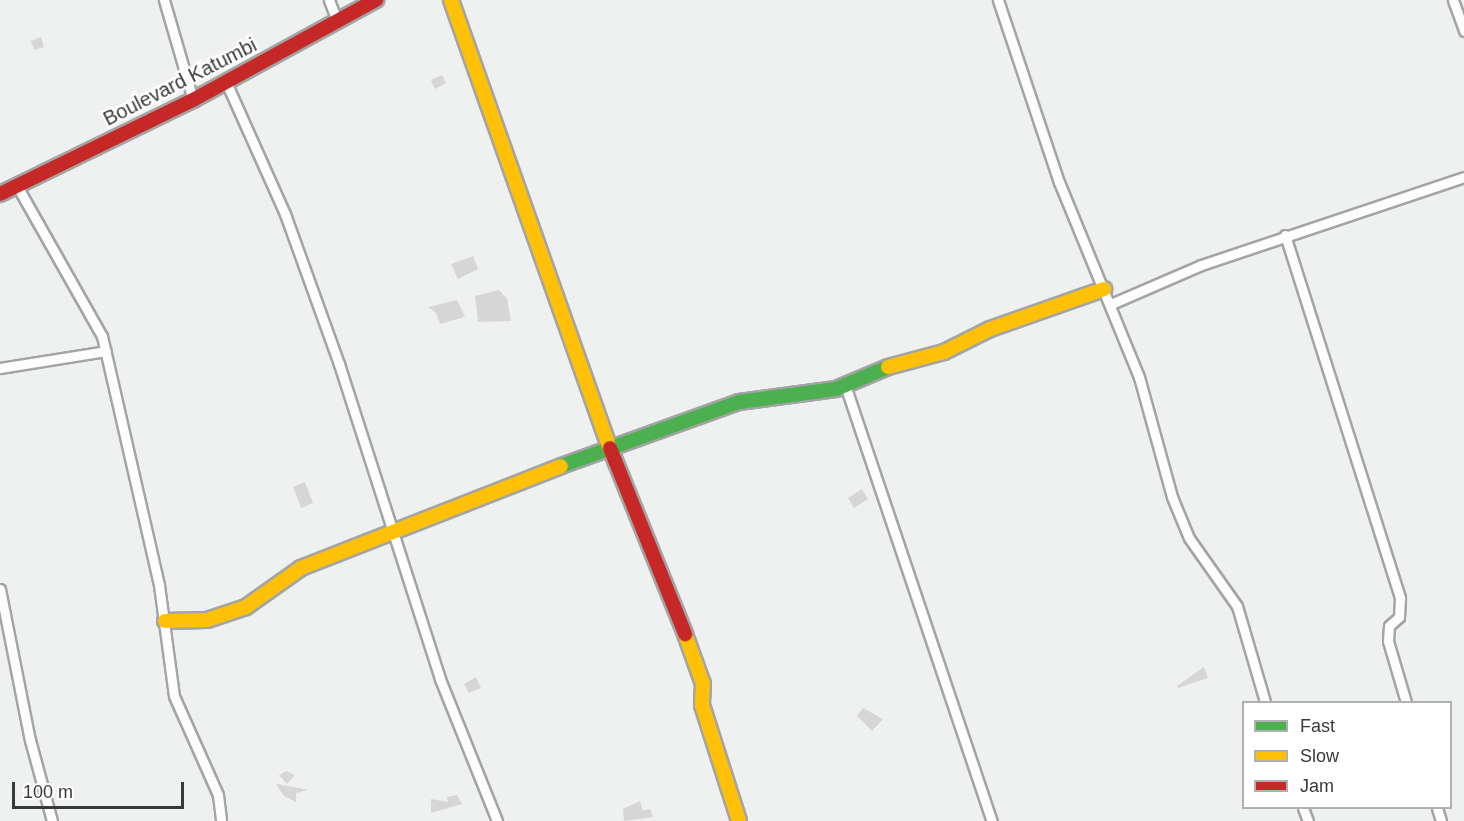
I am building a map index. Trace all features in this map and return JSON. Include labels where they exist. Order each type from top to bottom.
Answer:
[{"type":"street","points":[[164,0],[193,100]]},
{"type":"street","points":[[329,0],[337,21]]},
{"type":"street","name":"Boulevard Katumbi","points":[[0,195],[193,100],[376,0]]},
{"type":"street","points":[[451,0],[609,450],[674,603],[703,684],[702,705],[739,821]]},
{"type":"street","points":[[998,0],[1059,182],[1146,397],[1160,463],[1172,498],[1189,538],[1237,606],[1265,701]]},
{"type":"street","points":[[1453,0],[1464,31]]},
{"type":"street","points":[[226,82],[285,214],[339,364],[440,679],[496,821]]},
{"type":"street","points":[[1110,304],[1201,265],[1464,177]]},
{"type":"street","points":[[18,186],[89,312],[106,351],[132,452],[165,621],[174,696],[218,795],[221,821]]},
{"type":"street","points":[[1285,235],[1400,598],[1399,617],[1389,626],[1388,641],[1406,701]]},
{"type":"street","points":[[165,621],[195,622],[238,610],[260,599],[302,568],[609,450],[638,435],[739,402],[845,385],[895,364],[944,352],[990,329],[1104,289]]},
{"type":"street","points":[[0,368],[106,351]]},
{"type":"street","points":[[845,385],[939,674],[992,821]]},
{"type":"street","points":[[0,589],[30,740],[52,821]]},
{"type":"building","points":[[41,37],[44,47],[34,50],[31,41]]},
{"type":"building","points":[[442,75],[446,83],[435,89],[431,80]]},
{"type":"building","points":[[473,256],[478,269],[458,279],[451,264]]},
{"type":"building","points":[[499,290],[507,299],[511,321],[478,322],[475,296]]},
{"type":"building","points":[[457,300],[465,317],[440,324],[436,313],[428,307]]},
{"type":"building","points":[[305,482],[313,503],[301,508],[293,487]]},
{"type":"building","points":[[862,489],[868,499],[854,508],[848,498]]},
{"type":"building","points":[[1204,667],[1208,678],[1178,688],[1177,686]]},
{"type":"building","points":[[476,677],[481,688],[469,693],[464,684]]},
{"type":"building","points":[[863,708],[883,719],[872,731],[857,716]]},
{"type":"building","points":[[286,771],[295,775],[287,784],[279,775]]},
{"type":"building","points":[[276,784],[308,790],[296,793],[296,802],[284,796]]},
{"type":"building","points":[[457,795],[462,804],[431,813],[431,799],[448,802],[447,797]]},
{"type":"building","points":[[640,801],[643,811],[650,809],[653,817],[624,821],[623,809]]},
{"type":"traffic: fast","points":[[561,466],[739,402],[836,389],[888,367]]},
{"type":"traffic: slow","points":[[451,0],[610,448]]},
{"type":"traffic: slow","points":[[888,367],[944,352],[990,329],[1104,289]]},
{"type":"traffic: slow","points":[[165,621],[207,620],[246,607],[301,568],[561,466]]},
{"type":"traffic: slow","points":[[685,634],[703,684],[702,705],[739,821]]},
{"type":"traffic: jam","points":[[0,194],[193,100],[376,0]]},
{"type":"traffic: jam","points":[[610,448],[685,634]]}]
